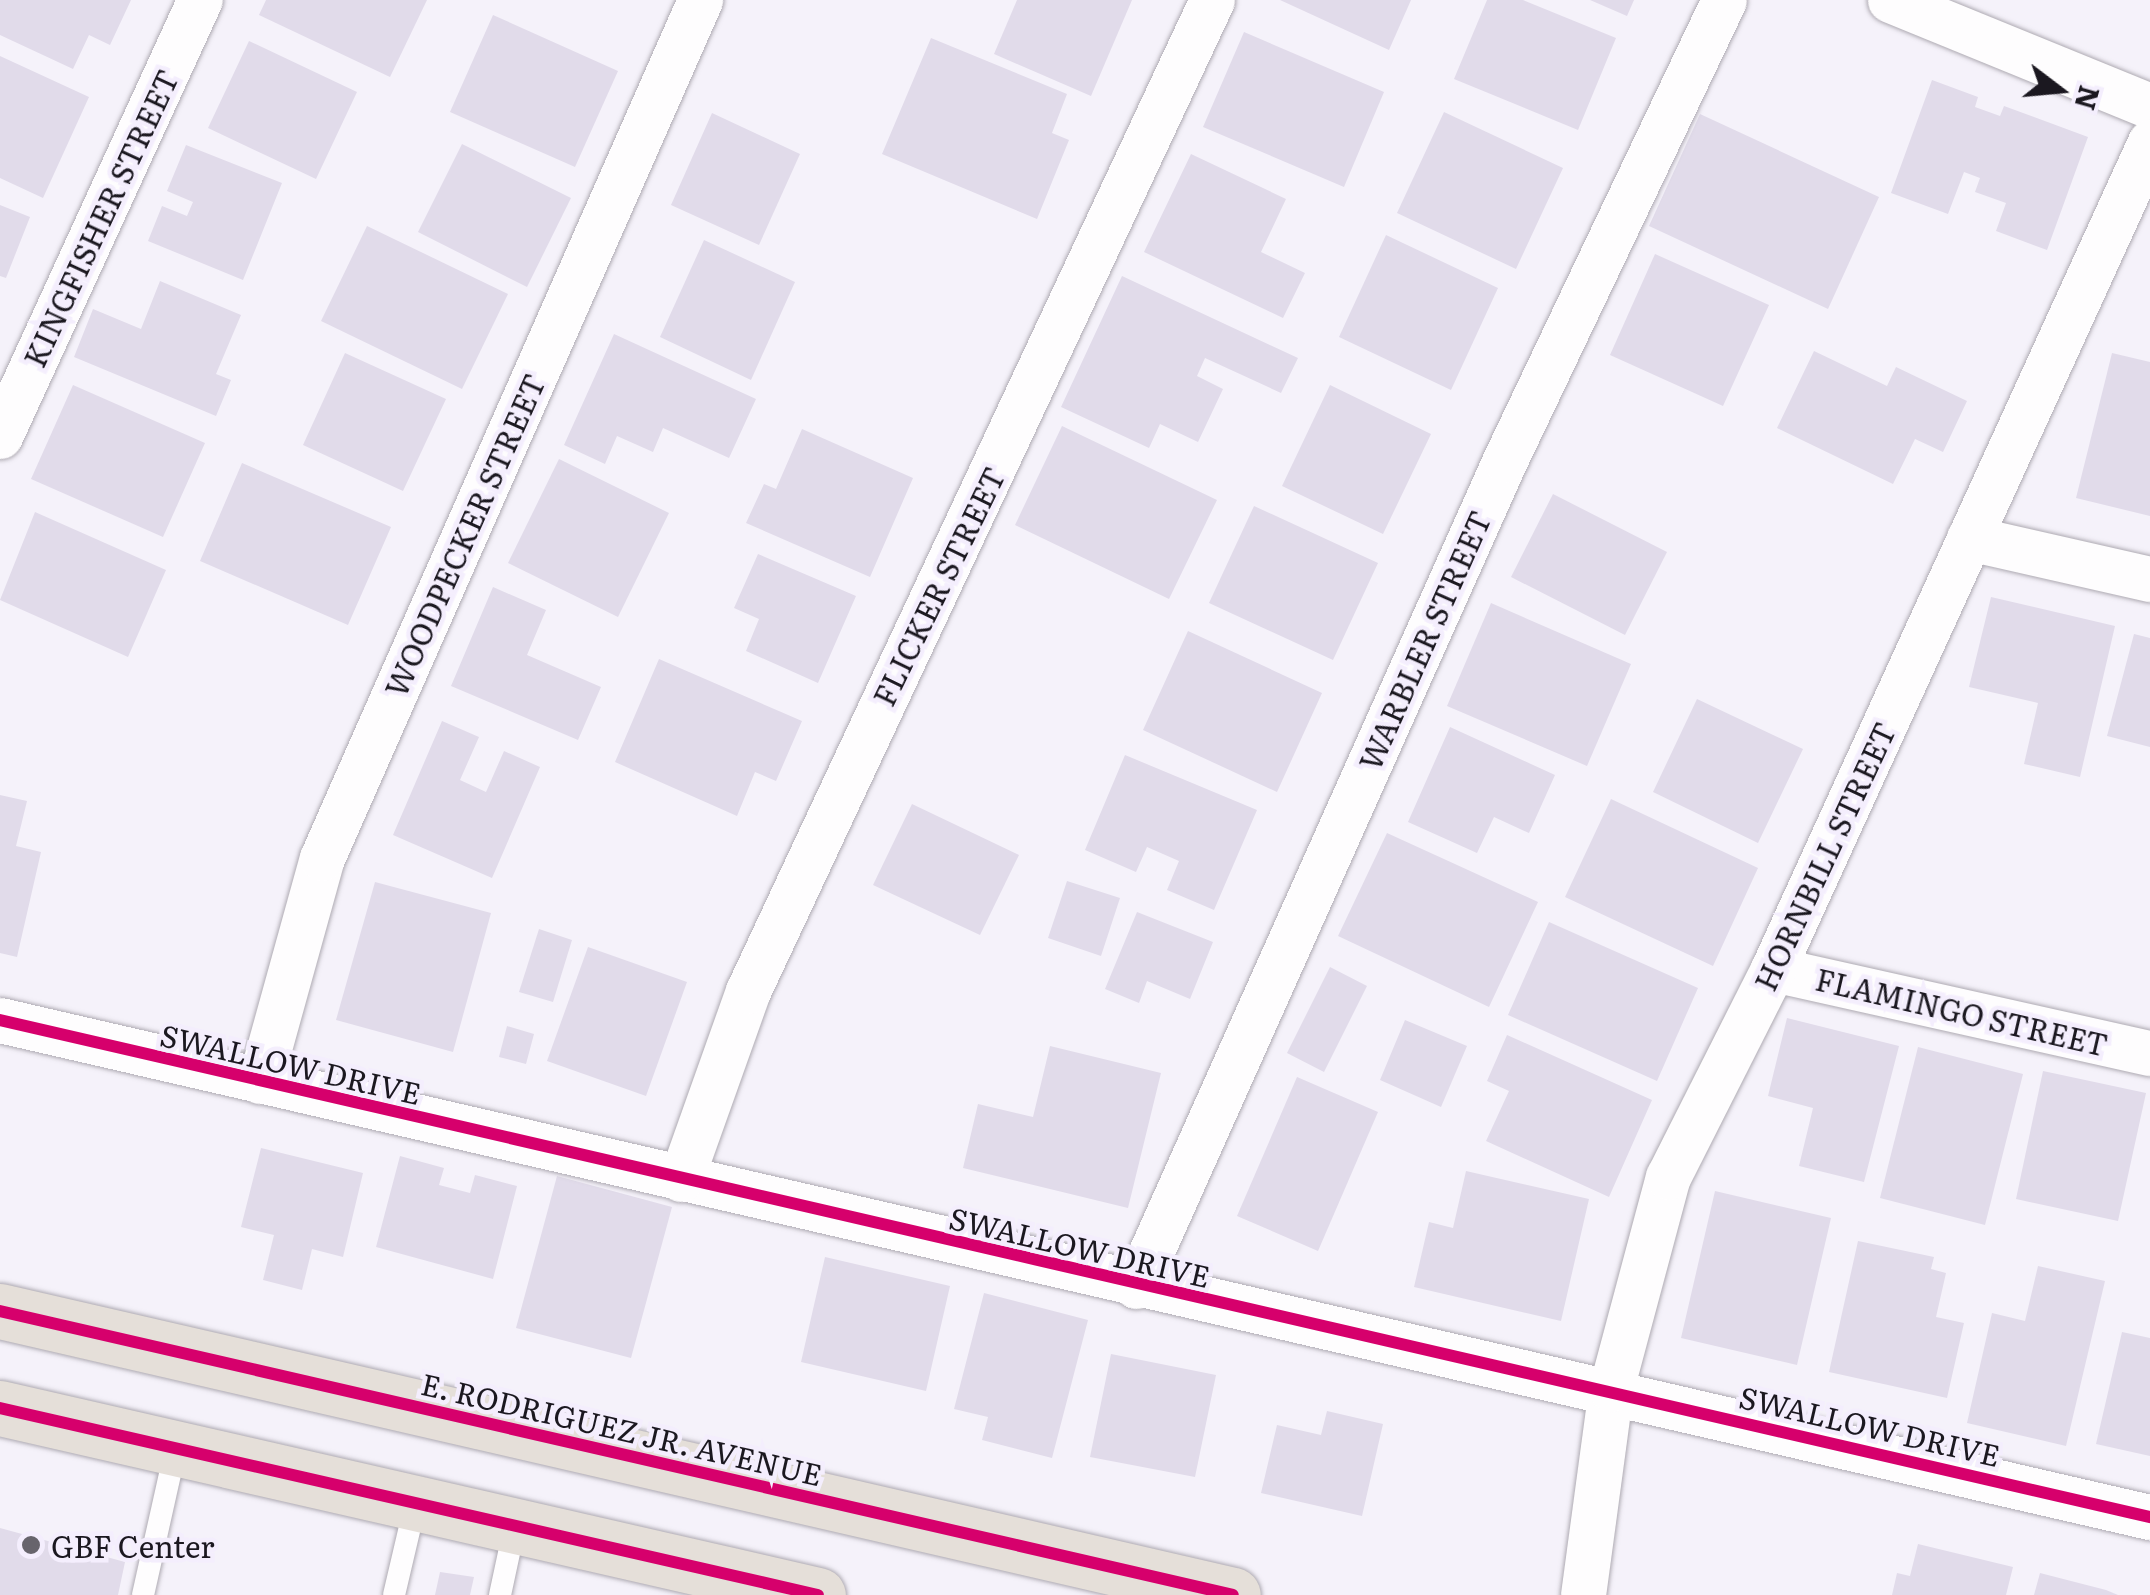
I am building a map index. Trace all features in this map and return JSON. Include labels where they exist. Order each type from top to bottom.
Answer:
[{"type":"main road","name":"E. RODRIGUEZ JR. AVENUE","points":[[0,1310],[1233,1595]]},
{"type":"main road","points":[[0,1408],[416,1500],[806,1594]]},
{"type":"street","name":"KINGFISHER STREET","points":[[0,436],[200,0]]},
{"type":"street","name":"WOODPECKER STREET","points":[[260,1081],[322,858],[700,0]]},
{"type":"street","name":"FLICKER STREET","points":[[681,1179],[748,991],[1212,0]]},
{"type":"street","name":"WARBLER STREET","points":[[1136,1286],[1496,478],[1724,0]]},
{"type":"street","points":[[1890,0],[2150,106]]},
{"type":"street","name":"HORNBILL STREET","points":[[1584,1595],[1611,1389],[1668,1177],[1773,969],[2150,142]]},
{"type":"street","points":[[1969,538],[2150,579]]},
{"type":"street","name":"FLAMINGO STREET","points":[[1773,969],[2150,1053]]},
{"type":"street","name":"SWALLOW DRIVE","points":[[0,1020],[1136,1286],[1611,1389],[2150,1517]]},
{"type":"lane","points":[[143,1595],[176,1448]]},
{"type":"lane","points":[[394,1595],[416,1500]]},
{"type":"lane","points":[[500,1595],[516,1524]]},
{"type":"building","points":[[0,0],[131,0],[110,45],[89,35],[73,69],[0,35]]},
{"type":"building","points":[[266,0],[427,0],[390,77],[259,15]]},
{"type":"building","points":[[1017,0],[1132,0],[1091,96],[994,54]]},
{"type":"building","points":[[1280,0],[1411,0],[1389,50]]},
{"type":"building","points":[[1487,0],[1523,0],[1616,38],[1578,130],[1454,79]]},
{"type":"building","points":[[1590,0],[1634,0],[1627,16]]},
{"type":"building","points":[[493,15],[618,71],[575,167],[450,112]]},
{"type":"building","points":[[1244,32],[1384,92],[1344,187],[1203,127]]},
{"type":"building","points":[[931,38],[1067,94],[1052,133],[1069,140],[1037,219],[882,154]]},
{"type":"building","points":[[249,41],[357,92],[316,179],[208,128]]},
{"type":"building","points":[[0,56],[89,97],[43,198],[0,178]]},
{"type":"building","points":[[1932,80],[1978,97],[1975,107],[2000,116],[2004,106],[2088,137],[2047,250],[1996,231],[2006,203],[1975,192],[1980,178],[1964,172],[1948,214],[1891,193]]},
{"type":"building","points":[[1444,112],[1563,168],[1516,269],[1397,213]]},
{"type":"building","points":[[712,113],[800,154],[759,245],[671,205]]},
{"type":"building","points":[[1700,114],[1879,197],[1828,309],[1649,226]]},
{"type":"building","points":[[462,144],[571,198],[527,287],[418,232]]},
{"type":"building","points":[[186,145],[282,183],[243,280],[148,241],[162,206],[187,216],[193,202],[167,191]]},
{"type":"building","points":[[1191,154],[1286,199],[1261,252],[1305,273],[1283,318],[1144,252]]},
{"type":"building","points":[[0,205],[30,217],[6,278],[0,276]]},
{"type":"building","points":[[367,226],[508,294],[462,389],[321,321]]},
{"type":"building","points":[[1386,235],[1498,288],[1451,390],[1339,337]]},
{"type":"building","points":[[704,240],[795,282],[751,380],[660,337]]},
{"type":"building","points":[[1655,254],[1769,305],[1723,406],[1610,355]]},
{"type":"building","points":[[1122,276],[1298,358],[1281,393],[1205,358],[1197,376],[1223,389],[1198,442],[1160,424],[1149,448],[1061,407]]},
{"type":"building","points":[[160,281],[241,315],[216,374],[231,380],[216,416],[74,357],[93,309],[141,329]]},
{"type":"building","points":[[614,334],[756,399],[729,458],[663,428],[653,452],[617,436],[605,464],[564,445]]},
{"type":"building","points":[[1814,351],[1887,386],[1896,367],[1967,401],[1943,452],[1915,439],[1893,484],[1777,428]]},
{"type":"building","points":[[345,353],[446,399],[403,491],[303,445]]},
{"type":"building","points":[[2112,353],[2150,362],[2150,516],[2076,498]]},
{"type":"building","points":[[73,385],[205,443],[163,537],[31,479]]},
{"type":"building","points":[[1330,385],[1431,434],[1383,534],[1282,486]]},
{"type":"building","points":[[1062,426],[1217,500],[1169,599],[1015,525]]},
{"type":"building","points":[[802,429],[913,478],[870,577],[746,523],[764,484],[776,489]]},
{"type":"building","points":[[559,459],[669,513],[618,617],[508,563]]},
{"type":"building","points":[[242,463],[391,527],[348,625],[200,561]]},
{"type":"building","points":[[1553,494],[1667,552],[1625,635],[1511,577]]},
{"type":"building","points":[[1254,506],[1378,563],[1333,660],[1209,603]]},
{"type":"building","points":[[35,512],[166,570],[128,657],[0,600]]},
{"type":"building","points":[[758,554],[856,596],[818,683],[746,651],[759,619],[734,608]]},
{"type":"building","points":[[493,587],[546,610],[527,655],[601,687],[578,740],[451,686]]},
{"type":"building","points":[[1991,597],[2115,626],[2080,777],[2024,764],[2038,703],[1969,687]]},
{"type":"building","points":[[1491,603],[1631,664],[1587,766],[1447,706]]},
{"type":"building","points":[[1188,631],[1322,693],[1277,792],[1143,730]]},
{"type":"building","points":[[2134,634],[2150,638],[2150,747],[2107,736]]},
{"type":"building","points":[[659,659],[802,721],[776,781],[755,772],[737,816],[615,762]]},
{"type":"building","points":[[1697,699],[1803,749],[1758,843],[1653,792]]},
{"type":"building","points":[[442,721],[479,737],[460,780],[486,792],[504,751],[540,767],[492,878],[393,835]]},
{"type":"building","points":[[1450,727],[1555,775],[1529,833],[1494,817],[1477,853],[1408,822]]},
{"type":"building","points":[[1125,755],[1257,810],[1214,910],[1167,890],[1179,861],[1147,847],[1136,872],[1085,850]]},
{"type":"building","points":[[0,795],[27,801],[16,846],[41,852],[17,957],[0,953]]},
{"type":"building","points":[[1611,799],[1758,868],[1713,966],[1565,897]]},
{"type":"building","points":[[912,804],[1019,855],[980,935],[873,885]]},
{"type":"building","points":[[1387,833],[1538,902],[1489,1007],[1338,936]]},
{"type":"building","points":[[1067,881],[1120,898],[1101,956],[1048,938]]},
{"type":"building","points":[[375,882],[491,913],[453,1052],[336,1020]]},
{"type":"building","points":[[1137,912],[1213,942],[1190,999],[1147,981],[1139,1003],[1105,989]]},
{"type":"building","points":[[1549,922],[1698,988],[1657,1081],[1508,1015]]},
{"type":"building","points":[[539,929],[572,940],[553,1002],[519,992]]},
{"type":"building","points":[[588,947],[687,982],[646,1096],[547,1061]]},
{"type":"building","points":[[1330,967],[1367,986],[1324,1072],[1287,1053]]},
{"type":"building","points":[[1787,1018],[1899,1046],[1864,1182],[1799,1166],[1813,1108],[1768,1096]]},
{"type":"building","points":[[1405,1020],[1467,1046],[1441,1107],[1380,1080]]},
{"type":"building","points":[[507,1026],[534,1034],[526,1064],[499,1057]]},
{"type":"building","points":[[1507,1035],[1652,1100],[1609,1197],[1486,1141],[1509,1091],[1487,1081]]},
{"type":"building","points":[[1050,1046],[1161,1073],[1128,1208],[963,1168],[978,1104],[1033,1117]]},
{"type":"building","points":[[1918,1047],[2023,1074],[1985,1225],[1880,1198]]},
{"type":"building","points":[[2043,1071],[2146,1093],[2118,1221],[2016,1199]]},
{"type":"building","points":[[1297,1077],[1378,1112],[1318,1251],[1237,1216]]},
{"type":"building","points":[[261,1148],[363,1173],[343,1257],[312,1249],[302,1290],[263,1280],[274,1235],[241,1227]]},
{"type":"building","points":[[400,1156],[444,1168],[439,1185],[470,1193],[475,1175],[517,1186],[493,1279],[376,1247]]},
{"type":"building","points":[[1466,1171],[1589,1199],[1561,1321],[1414,1287],[1429,1222],[1453,1228]]},
{"type":"building","points":[[557,1176],[672,1207],[631,1358],[516,1328]]},
{"type":"building","points":[[1715,1191],[1831,1218],[1797,1365],[1681,1338]]},
{"type":"building","points":[[1858,1241],[1934,1257],[1931,1269],[1946,1273],[1936,1317],[1964,1323],[1947,1398],[1829,1372]]},
{"type":"building","points":[[825,1257],[950,1286],[926,1391],[801,1362]]},
{"type":"building","points":[[2038,1266],[2105,1281],[2066,1446],[1967,1423],[1992,1313],[2025,1321]]},
{"type":"building","points":[[984,1293],[1088,1320],[1052,1458],[982,1440],[988,1417],[954,1409]]},
{"type":"building","points":[[2122,1332],[2150,1338],[2150,1456],[2096,1444]]},
{"type":"building","points":[[1111,1354],[1216,1375],[1195,1477],[1090,1457]]},
{"type":"building","points":[[1327,1411],[1383,1424],[1362,1516],[1261,1493],[1277,1425],[1321,1435]]},
{"type":"building","name":"GBF Center","points":[[0,1528],[125,1562],[118,1595],[0,1595]]},
{"type":"building","points":[[1918,1544],[2013,1567],[2006,1595],[1892,1595],[1897,1573],[1910,1576]]},
{"type":"building","points":[[440,1572],[474,1577],[470,1595],[435,1595]]},
{"type":"building","points":[[2040,1573],[2106,1590],[2118,1595],[2034,1595]]},
{"type":"cycle path","points":[[0,1020],[2150,1517]]},
{"type":"cycle path","points":[[0,1311],[1233,1595]]},
{"type":"cycle path","points":[[0,1408],[818,1595]]},
{"type":"place","name":"GBF Center","points":[[31,1545]]}]
